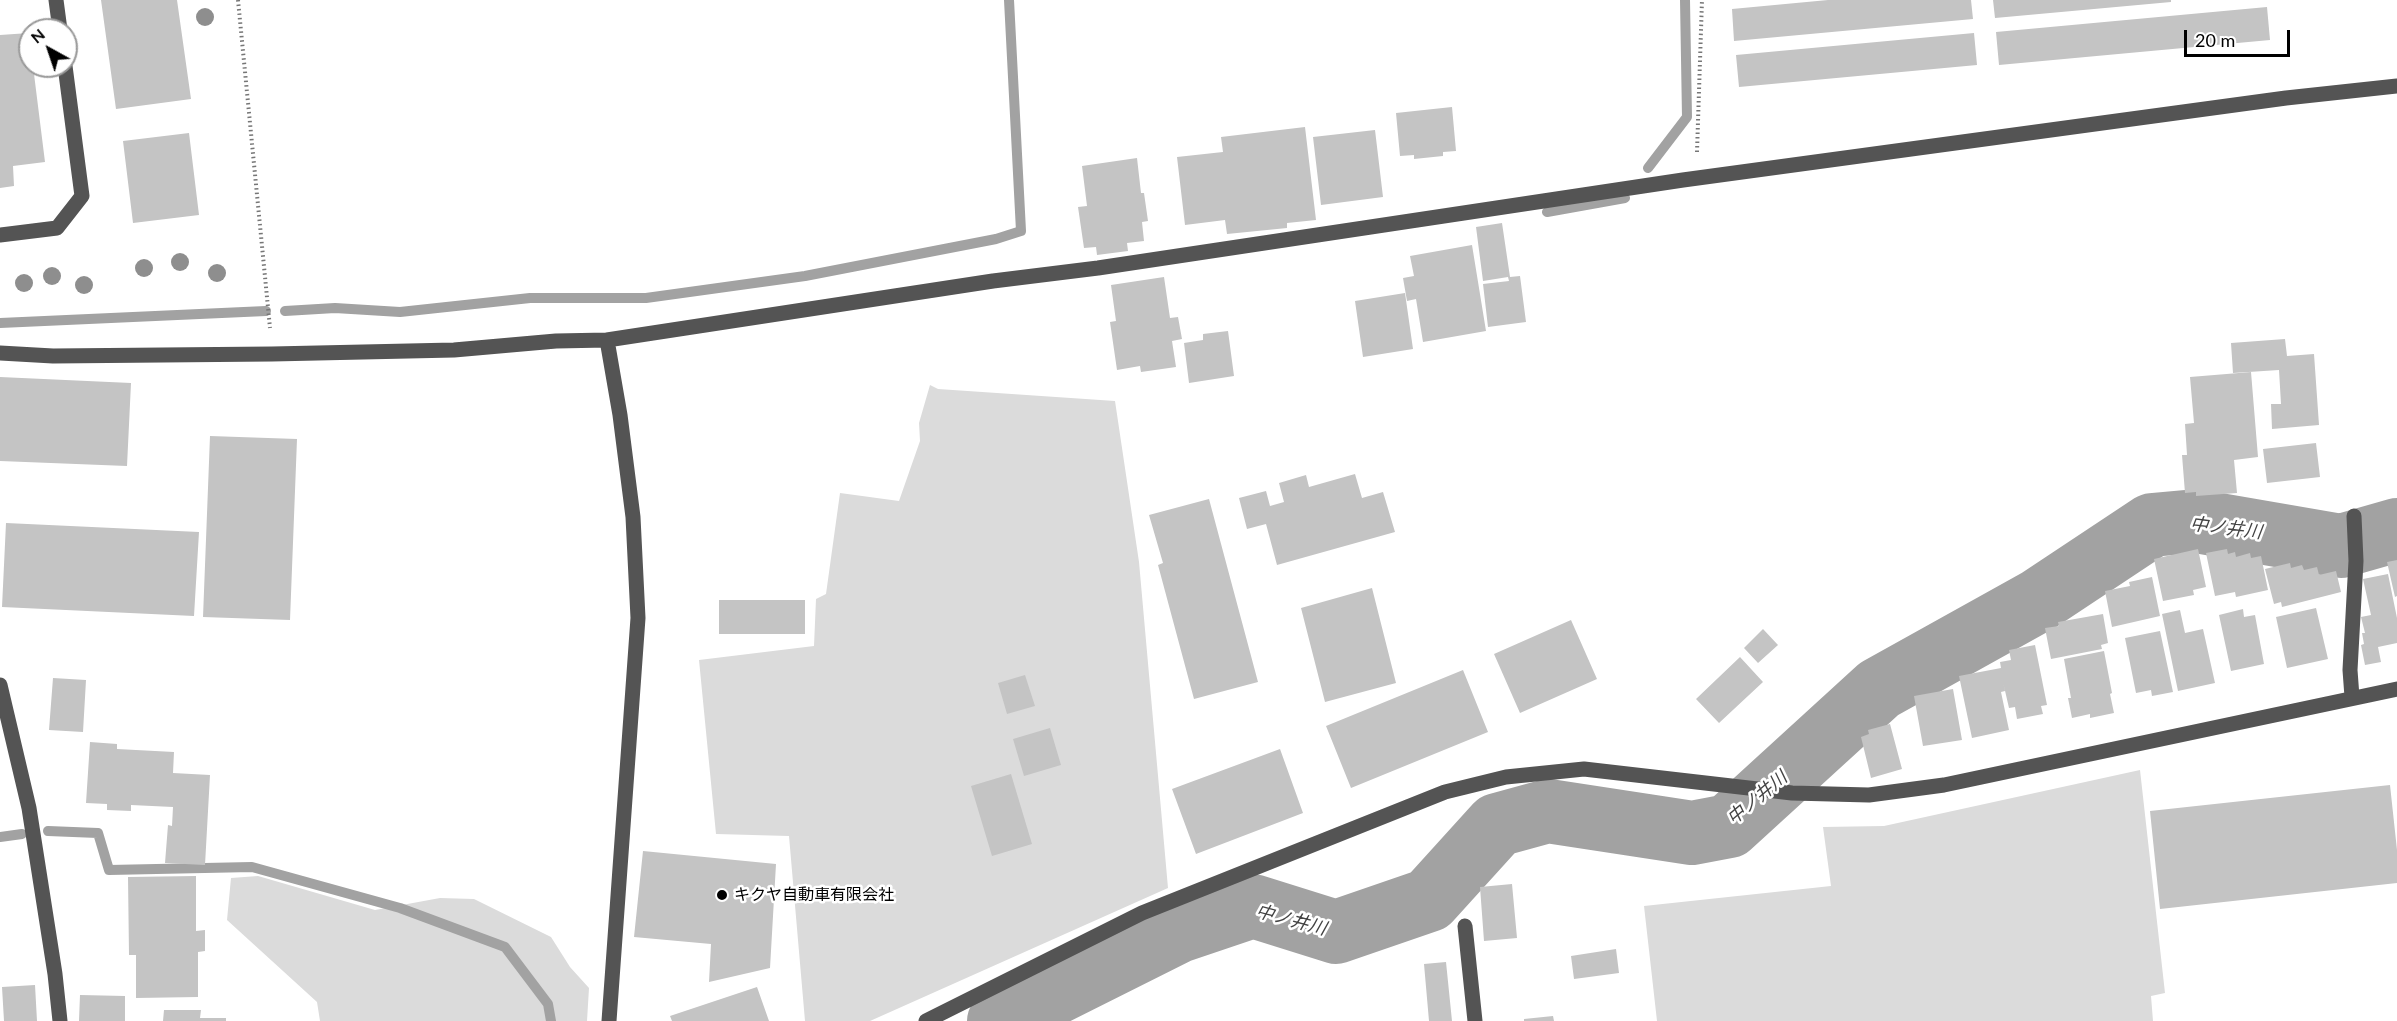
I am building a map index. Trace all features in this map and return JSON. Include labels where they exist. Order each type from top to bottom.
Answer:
[{"type":"street","points":[[56,0],[58,18]]},
{"type":"street","points":[[0,235],[57,228],[82,196],[67,78]]},
{"type":"street","points":[[0,353],[53,356],[272,354],[454,350],[556,341],[607,340],[1696,178],[2286,98],[2397,86]]},
{"type":"street","points":[[607,340],[620,416],[633,517],[638,618],[609,1021]]},
{"type":"street","points":[[2352,697],[2350,670],[2356,561],[2354,516]]},
{"type":"street","points":[[0,685],[29,808],[55,974],[60,1021]]},
{"type":"street","points":[[926,1021],[1142,913],[1445,792],[1506,777],[1584,769],[1792,793],[1869,795],[1944,785],[2397,689]]},
{"type":"street","points":[[1465,926],[1475,1021]]},
{"type":"path","points":[[238,0],[272,354]]},
{"type":"path","points":[[1696,178],[1702,0]]},
{"type":"shaded area","points":[[930,385],[938,389],[1115,401],[1139,562],[1168,888],[870,1021],[805,1021],[789,836],[716,834],[699,660],[814,646],[816,599],[826,594],[840,493],[899,501],[920,441],[919,423]]},
{"type":"shaded area","points":[[2140,770],[2165,993],[2151,996],[2153,1021],[1657,1021],[1644,906],[1831,886],[1823,827],[1884,826]]},
{"type":"shaded area","points":[[258,876],[375,910],[440,898],[474,899],[551,937],[570,967],[589,988],[587,1021],[320,1021],[317,1002],[227,920],[231,878]]},
{"type":"building","points":[[101,0],[177,0],[191,99],[116,109]]},
{"type":"building","points":[[1828,0],[1971,0],[1973,19],[1734,41],[1732,9]]},
{"type":"building","points":[[1993,0],[2171,0],[2171,2],[1995,18]]},
{"type":"building","points":[[2267,7],[2270,40],[1999,65],[1996,32]]},
{"type":"building","points":[[1974,33],[1977,65],[1739,87],[1736,55]]},
{"type":"building","points":[[18,34],[18,78],[34,78],[45,162],[13,166],[14,186],[0,188],[0,35]]},
{"type":"building","points":[[1452,107],[1456,151],[1443,152],[1443,156],[1414,159],[1414,155],[1400,156],[1396,113]]},
{"type":"building","points":[[1305,127],[1316,220],[1287,223],[1287,228],[1227,234],[1225,220],[1185,225],[1177,157],[1223,152],[1221,137]]},
{"type":"building","points":[[1375,130],[1383,197],[1321,205],[1313,137]]},
{"type":"building","points":[[189,133],[199,215],[133,223],[123,141]]},
{"type":"building","points":[[1137,158],[1141,193],[1144,193],[1148,221],[1142,222],[1144,241],[1127,243],[1128,251],[1097,255],[1096,247],[1084,248],[1078,207],[1087,206],[1082,166]]},
{"type":"building","points":[[1502,223],[1510,277],[1520,276],[1526,322],[1488,327],[1483,284],[1509,281],[1508,277],[1483,281],[1476,227]]},
{"type":"building","points":[[1472,245],[1486,331],[1423,342],[1416,299],[1407,301],[1403,278],[1414,276],[1410,256]]},
{"type":"building","points":[[1164,277],[1170,318],[1178,317],[1182,339],[1172,341],[1176,367],[1141,372],[1140,366],[1117,370],[1110,322],[1116,321],[1111,285]]},
{"type":"building","points":[[1405,293],[1413,349],[1363,357],[1355,301]]},
{"type":"building","points":[[1228,331],[1234,376],[1189,383],[1184,343],[1203,340],[1203,334]]},
{"type":"building","points":[[2285,339],[2287,356],[2314,354],[2319,425],[2272,429],[2271,404],[2281,404],[2279,370],[2233,373],[2231,343]]},
{"type":"building","points":[[2251,372],[2258,457],[2234,460],[2237,493],[2196,496],[2196,492],[2185,493],[2182,455],[2187,455],[2185,424],[2194,423],[2190,377]]},
{"type":"building","points":[[0,377],[131,383],[127,466],[0,461]]},
{"type":"building","points":[[210,436],[297,439],[290,620],[203,617]]},
{"type":"building","points":[[2316,443],[2320,477],[2267,483],[2263,449]]},
{"type":"building","points":[[1355,474],[1362,498],[1383,492],[1395,532],[1277,565],[1266,524],[1247,529],[1239,498],[1266,491],[1270,506],[1284,502],[1279,483],[1306,475],[1309,487]]},
{"type":"building","points":[[1209,499],[1258,682],[1194,699],[1158,565],[1163,563],[1149,515]]},
{"type":"building","points":[[6,523],[199,532],[194,616],[2,607]]},
{"type":"building","points":[[2198,549],[2206,587],[2193,590],[2194,595],[2163,601],[2154,559]]},
{"type":"building","points":[[2227,549],[2228,554],[2235,552],[2236,557],[2250,553],[2251,558],[2261,556],[2268,590],[2236,597],[2235,592],[2215,596],[2206,553]]},
{"type":"building","points":[[2397,560],[2397,596],[2395,597],[2387,562]]},
{"type":"building","points":[[2290,563],[2291,568],[2302,565],[2304,570],[2317,567],[2319,575],[2336,571],[2341,592],[2282,607],[2281,602],[2274,604],[2265,569]]},
{"type":"building","points":[[2388,574],[2397,618],[2397,643],[2378,647],[2381,662],[2365,665],[2361,645],[2364,644],[2362,633],[2365,633],[2361,617],[2371,615],[2363,579]]},
{"type":"building","points":[[2152,577],[2160,616],[2112,627],[2105,591],[2130,586],[2129,582]]},
{"type":"building","points":[[1372,588],[1396,683],[1325,702],[1301,608]]},
{"type":"building","points":[[719,600],[805,600],[805,634],[719,634]]},
{"type":"building","points":[[2316,608],[2328,659],[2287,668],[2276,617]]},
{"type":"building","points":[[2243,609],[2244,617],[2255,615],[2264,664],[2231,671],[2219,615]]},
{"type":"building","points":[[2180,610],[2185,633],[2203,629],[2215,683],[2178,691],[2162,614]]},
{"type":"building","points":[[2103,614],[2108,643],[2101,645],[2102,649],[2051,659],[2045,628],[2059,626],[2058,622]]},
{"type":"building","points":[[1571,620],[1597,679],[1520,713],[1494,654]]},
{"type":"building","points":[[1763,629],[1778,645],[1758,663],[1744,648]]},
{"type":"building","points":[[2160,631],[2173,692],[2152,696],[2151,690],[2136,693],[2125,638]]},
{"type":"building","points":[[2035,645],[2047,705],[2041,706],[2043,714],[2017,719],[2015,707],[2009,708],[2003,682],[2005,691],[2001,692],[2009,730],[1972,738],[1959,676],[2001,668],[2000,662],[2011,660],[2009,650]]},
{"type":"building","points":[[2104,651],[2114,713],[2090,718],[2090,714],[2072,718],[2064,659]]},
{"type":"building","points":[[1740,657],[1763,682],[1719,723],[1696,699]]},
{"type":"building","points":[[1463,670],[1488,732],[1351,788],[1326,726]]},
{"type":"building","points":[[1025,675],[1035,706],[1007,714],[998,683]]},
{"type":"building","points":[[53,678],[86,680],[83,732],[49,730]]},
{"type":"building","points":[[1953,689],[1962,740],[1923,746],[1914,696]]},
{"type":"building","points":[[1890,724],[1902,769],[1871,778],[1861,737],[1869,734],[1868,730]]},
{"type":"building","points":[[1050,728],[1061,765],[1024,776],[1013,739]]},
{"type":"building","points":[[90,742],[117,744],[117,749],[174,752],[173,773],[210,775],[205,865],[165,863],[168,825],[172,826],[173,807],[131,805],[131,811],[107,810],[107,804],[86,803]]},
{"type":"building","points":[[1280,749],[1303,813],[1196,854],[1172,789]]},
{"type":"building","points":[[1011,774],[1032,844],[992,856],[971,786]]},
{"type":"building","points":[[2390,785],[2397,850],[2397,883],[2160,909],[2150,811]]},
{"type":"building","points":[[643,851],[776,864],[770,968],[709,982],[711,944],[634,937]]},
{"type":"building","points":[[196,876],[196,931],[205,930],[205,951],[198,952],[198,997],[136,998],[136,955],[129,955],[128,877]]},
{"type":"building","points":[[1512,884],[1517,938],[1484,941],[1480,887]]},
{"type":"building","points":[[1616,949],[1619,973],[1574,979],[1571,956]]},
{"type":"building","points":[[1446,962],[1452,1021],[1429,1021],[1424,964]]},
{"type":"building","points":[[35,985],[37,1021],[4,1021],[2,987]]},
{"type":"building","points":[[757,987],[769,1021],[672,1021],[670,1016]]},
{"type":"building","points":[[80,995],[125,996],[125,1021],[79,1021]]},
{"type":"building","points":[[164,1010],[201,1010],[200,1018],[226,1018],[226,1021],[163,1021]]},
{"type":"building","points":[[1553,1016],[1554,1021],[1524,1021],[1524,1019]]},
{"type":"waterway","points":[[285,311],[335,308],[400,312],[530,298],[646,298],[805,276],[996,239],[1021,231],[1009,0]]},
{"type":"waterway","points":[[1648,168],[1687,117],[1685,0]]},
{"type":"waterway","points":[[1547,212],[1625,198]]},
{"type":"waterway","points":[[0,323],[266,311]]},
{"type":"waterway","name":"中ノ井川","points":[[999,1021],[1179,931],[1253,906],[1336,932],[1429,900],[1497,825],[1548,811],[1692,833],[1729,826],[1879,689],[2039,600],[2152,525],[2196,521],[2341,546],[2397,530]]},
{"type":"waterway","points":[[48,831],[98,833],[109,870],[252,867],[400,908],[505,947],[548,1004],[551,1021]]},
{"type":"waterway","points":[[0,837],[22,834]]},
{"type":"place","name":"キクヤ自動車有限会社","points":[[722,895]]}]
